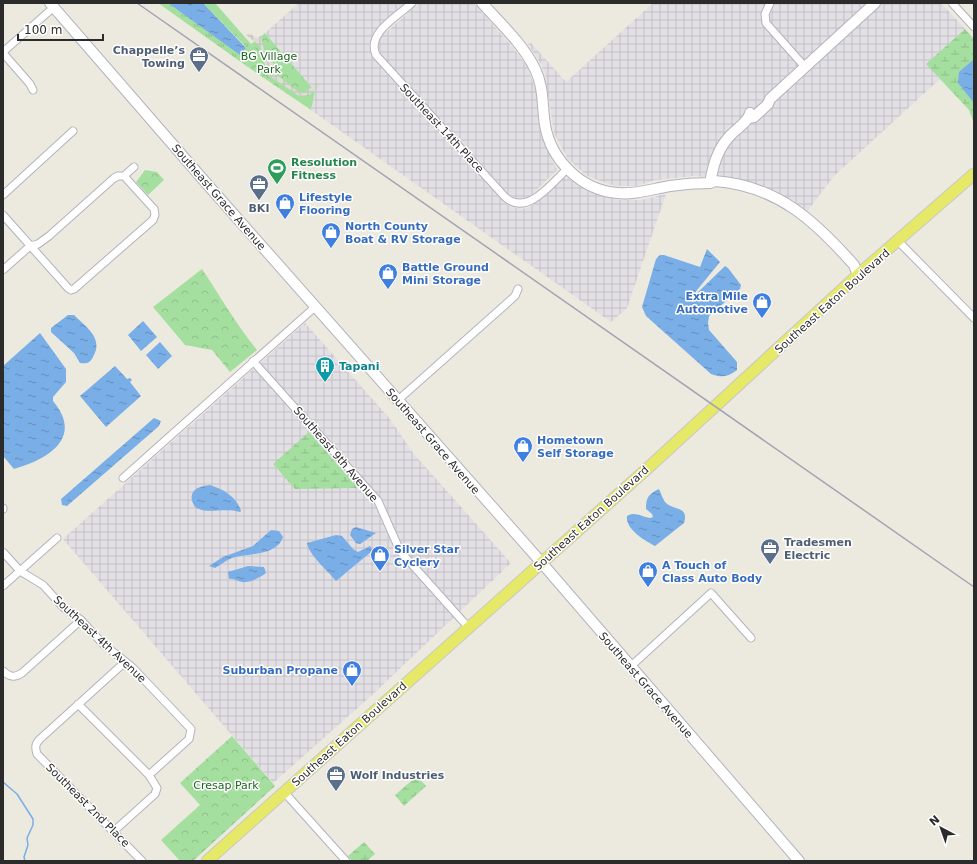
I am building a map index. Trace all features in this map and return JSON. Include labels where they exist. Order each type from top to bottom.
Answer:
[{"type":"main road","name":"Southeast Eaton Boulevard","points":[[207,861],[715,407],[858,275],[974,174]]},
{"type":"street","name":"Southeast 14th Place","points":[[412,3],[378,33],[374,46],[379,59],[505,197],[518,204],[532,200],[568,169]]},
{"type":"street","points":[[482,3],[518,44],[535,69],[541,86],[547,134],[555,152],[568,169],[591,186],[617,193],[637,193],[681,184],[710,183],[720,181],[748,187],[788,204],[820,228],[854,265],[858,275]]},
{"type":"street","points":[[770,3],[765,14],[769,27],[805,67]]},
{"type":"street","points":[[710,183],[714,165],[720,150],[732,134],[749,118],[754,118],[768,104],[770,99],[875,3]]},
{"type":"street","points":[[952,3],[974,26]]},
{"type":"street","points":[[33,90],[30,84],[3,52],[52,5]]},
{"type":"street","name":"Southeast Grace Avenue","points":[[52,5],[397,401],[541,562],[630,667],[799,861]]},
{"type":"street","points":[[3,194],[73,131]]},
{"type":"street","points":[[3,270],[30,246],[38,244],[49,236],[114,178],[124,176],[134,167]]},
{"type":"street","points":[[3,215],[71,290],[147,225],[155,215],[154,209],[124,176]]},
{"type":"street","points":[[898,241],[974,318]]},
{"type":"street","points":[[397,401],[515,296],[518,289]]},
{"type":"street","points":[[123,478],[315,307]]},
{"type":"street","name":"Southeast 9th Avenue","points":[[253,361],[378,501],[400,551],[468,627]]},
{"type":"street","points":[[3,586],[57,538]]},
{"type":"street","name":"Southeast 4th Avenue","points":[[3,552],[20,571],[43,585],[64,607],[81,620],[191,729],[189,739],[149,775]]},
{"type":"street","points":[[630,667],[711,593],[751,638]]},
{"type":"street","points":[[3,671],[9,676],[15,677],[22,673],[81,620]]},
{"type":"street","points":[[114,831],[155,794],[157,788],[149,775],[78,704],[125,662]]},
{"type":"street","name":"Southeast 2nd Place","points":[[78,704],[36,743],[35,748],[37,754],[142,861]]},
{"type":"street","points":[[284,792],[346,861]]},
{"type":"shaded area","points":[[299,3],[406,3],[373,33],[369,45],[371,56],[477,173],[504,202],[511,207],[522,209],[530,207],[564,178],[568,178],[585,190],[617,200],[641,200],[666,194],[627,308],[611,322],[311,110],[315,91],[265,33]]},
{"type":"shaded area","points":[[419,3],[474,3],[527,66],[536,91],[541,136],[557,170],[528,198],[520,200],[510,196],[381,55],[378,46],[381,37]]},
{"type":"shaded area","points":[[653,3],[941,3],[965,29],[927,64],[940,79],[834,176],[806,213],[729,179],[694,176],[655,180],[636,186],[615,186],[587,176],[568,159],[554,133],[545,75],[541,64],[528,44],[531,43],[566,82]]},
{"type":"shaded area","points":[[249,33],[256,38],[261,36],[264,50],[269,51],[270,60],[275,65],[272,71],[297,91],[304,93],[317,83],[320,86],[309,95],[299,96],[267,74],[264,70],[266,68],[259,45],[246,35]]},
{"type":"shaded area","points":[[305,323],[390,419],[413,453],[511,563],[371,696],[273,783],[63,539]]},
{"type":"green space","points":[[158,3],[168,3],[240,54],[246,47],[203,3],[215,3],[257,51],[245,65]]},
{"type":"green space","points":[[965,29],[974,39],[974,124],[969,110],[926,64]]},
{"type":"green space","name":"BG Village Park","points":[[265,33],[315,91],[311,110],[245,65],[257,51],[251,44]]},
{"type":"green space","points":[[145,170],[157,172],[164,180],[148,195],[136,182]]},
{"type":"green space","points":[[202,269],[235,320],[257,350],[230,372],[212,350],[185,345],[153,307]]},
{"type":"green space","points":[[309,432],[357,487],[356,488],[295,489],[273,464]]},
{"type":"green space","name":"Cresap Park","points":[[232,736],[275,786],[193,861],[180,861],[161,840],[200,805],[180,783]]},
{"type":"green space","points":[[417,776],[426,786],[404,806],[395,795]]},
{"type":"green space","points":[[364,842],[375,854],[367,861],[352,861],[348,856]]},
{"type":"water","points":[[168,3],[203,3],[246,48],[240,55]]},
{"type":"water","points":[[974,59],[974,103],[958,83],[959,72]]},
{"type":"water","points":[[707,249],[720,262],[693,295],[693,297],[725,266],[741,285],[740,289],[709,316],[709,330],[737,362],[737,370],[725,376],[711,374],[646,316],[642,307],[656,259],[660,255],[700,267]]},
{"type":"water","points":[[68,315],[74,315],[92,333],[95,339],[96,350],[92,359],[88,363],[80,363],[74,353],[51,332],[51,328]]},
{"type":"water","points":[[143,321],[157,337],[141,351],[128,335]]},
{"type":"water","points":[[40,333],[66,369],[66,382],[53,397],[53,401],[62,414],[65,426],[63,436],[58,445],[49,453],[27,465],[14,469],[3,456],[3,366]]},
{"type":"water","points":[[160,342],[172,356],[158,369],[146,355]]},
{"type":"water","points":[[115,366],[127,379],[130,378],[132,380],[130,382],[141,396],[106,427],[80,396]]},
{"type":"water","points":[[154,418],[161,421],[159,426],[67,506],[62,505],[61,499]]},
{"type":"water","points":[[210,485],[229,494],[239,506],[241,511],[210,511],[195,507],[192,502],[192,494],[194,491],[200,487]]},
{"type":"water","points":[[659,489],[666,503],[683,511],[685,518],[684,523],[655,546],[641,538],[632,530],[627,521],[627,516],[633,514],[650,518],[653,517],[652,514],[646,509],[646,502],[652,493]]},
{"type":"water","points":[[356,527],[376,533],[360,544],[356,543],[350,535],[352,529]]},
{"type":"water","points":[[271,530],[279,531],[283,537],[275,548],[262,553],[232,558],[215,568],[209,566],[223,557],[253,546]]},
{"type":"water","points":[[336,535],[342,536],[353,549],[358,552],[370,546],[372,549],[371,552],[336,581],[311,552],[307,543]]},
{"type":"water","points":[[248,566],[264,567],[266,573],[247,582],[229,579],[228,572]]},
{"type":"waterway","points":[[3,782],[17,794],[33,819],[33,825],[27,838],[28,845],[24,857],[25,861]]},
{"type":"railway","points":[[137,3],[974,587]]},
{"type":"place","name":"Chappelle’s Towing","points":[[199,73]]},
{"type":"place","name":"Resolution Fitness","points":[[277,185]]},
{"type":"place","name":"BKI","points":[[259,201]]},
{"type":"place","name":"Lifestyle Flooring","points":[[285,220]]},
{"type":"place","name":"North County Boat & RV Storage","points":[[331,249]]},
{"type":"place","name":"Battle Ground Mini Storage","points":[[388,290]]},
{"type":"place","name":"Extra Mile Automotive","points":[[762,319]]},
{"type":"place","name":"Tapani","points":[[325,383]]},
{"type":"place","name":"Hometown Self Storage","points":[[523,463]]},
{"type":"place","name":"Tradesmen Electric","points":[[770,565]]},
{"type":"place","name":"Silver Star Cyclery","points":[[380,572]]},
{"type":"place","name":"A Touch of Class Auto Body","points":[[648,588]]},
{"type":"place","name":"Suburban Propane","points":[[352,687]]},
{"type":"place","name":"Wolf Industries","points":[[336,792]]}]
